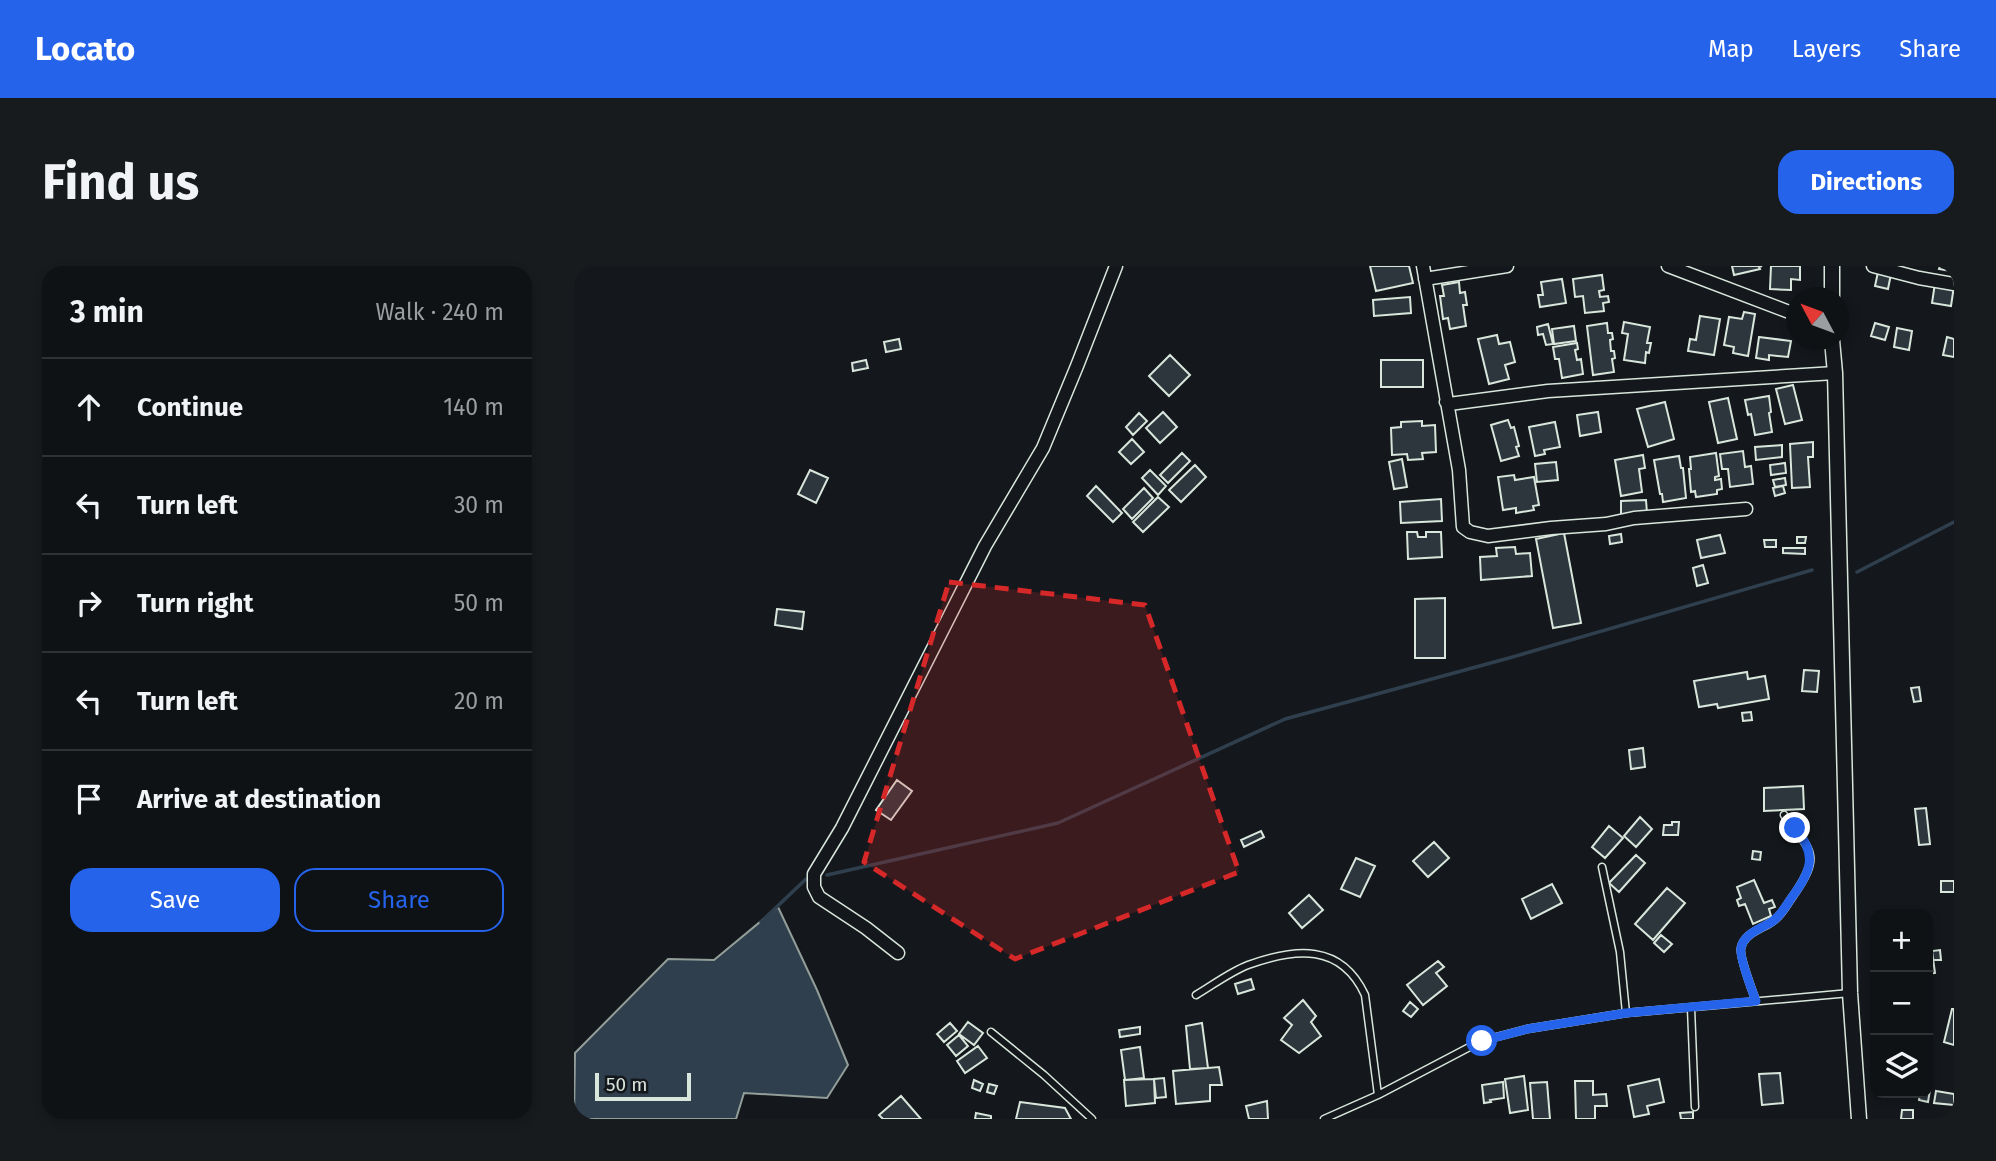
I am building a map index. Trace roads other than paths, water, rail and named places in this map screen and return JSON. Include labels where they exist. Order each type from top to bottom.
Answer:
[{"type":"street","points":[[898,953],[819,897],[814,887],[814,874],[842,828],[985,545],[1042,448],[1116,266]]},
{"type":"street","points":[[1507,266],[1424,272],[1459,470],[1462,527],[1488,537],[1606,524],[1634,518],[1746,509]]},
{"type":"street","points":[[1668,266],[1786,311]]},
{"type":"street","points":[[1832,266],[1832,287]]},
{"type":"street","points":[[1873,266],[1954,284]]},
{"type":"street","points":[[1833,350],[1850,993],[1859,1119]]},
{"type":"street","points":[[1446,402],[1449,404],[1548,391],[1835,373]]},
{"type":"lane","points":[[1756,1001],[1740,955],[1741,945],[1753,931],[1774,921],[1782,913],[1808,870],[1810,860],[1806,843],[1784,815]]},
{"type":"lane","points":[[1602,867],[1620,952],[1626,1013]]},
{"type":"lane","points":[[1196,995],[1247,966],[1290,953],[1301,952],[1334,959],[1349,970],[1365,995],[1378,1095]]},
{"type":"lane","points":[[1324,1119],[1378,1095],[1482,1041],[1527,1029],[1626,1013],[1850,993]]},
{"type":"lane","points":[[1691,1008],[1695,1107]]},
{"type":"lane","points":[[991,1032],[1092,1119]]},
{"type":"water","points":[[778,907],[848,1065],[827,1098],[744,1093],[736,1119],[574,1119],[575,1053],[668,959],[714,960]]},
{"type":"waterway","points":[[1857,572],[1954,522]]},
{"type":"waterway","points":[[827,875],[1058,823],[1285,719],[1509,658],[1812,570]]},
{"type":"waterway","points":[[761,922],[806,879]]}]
